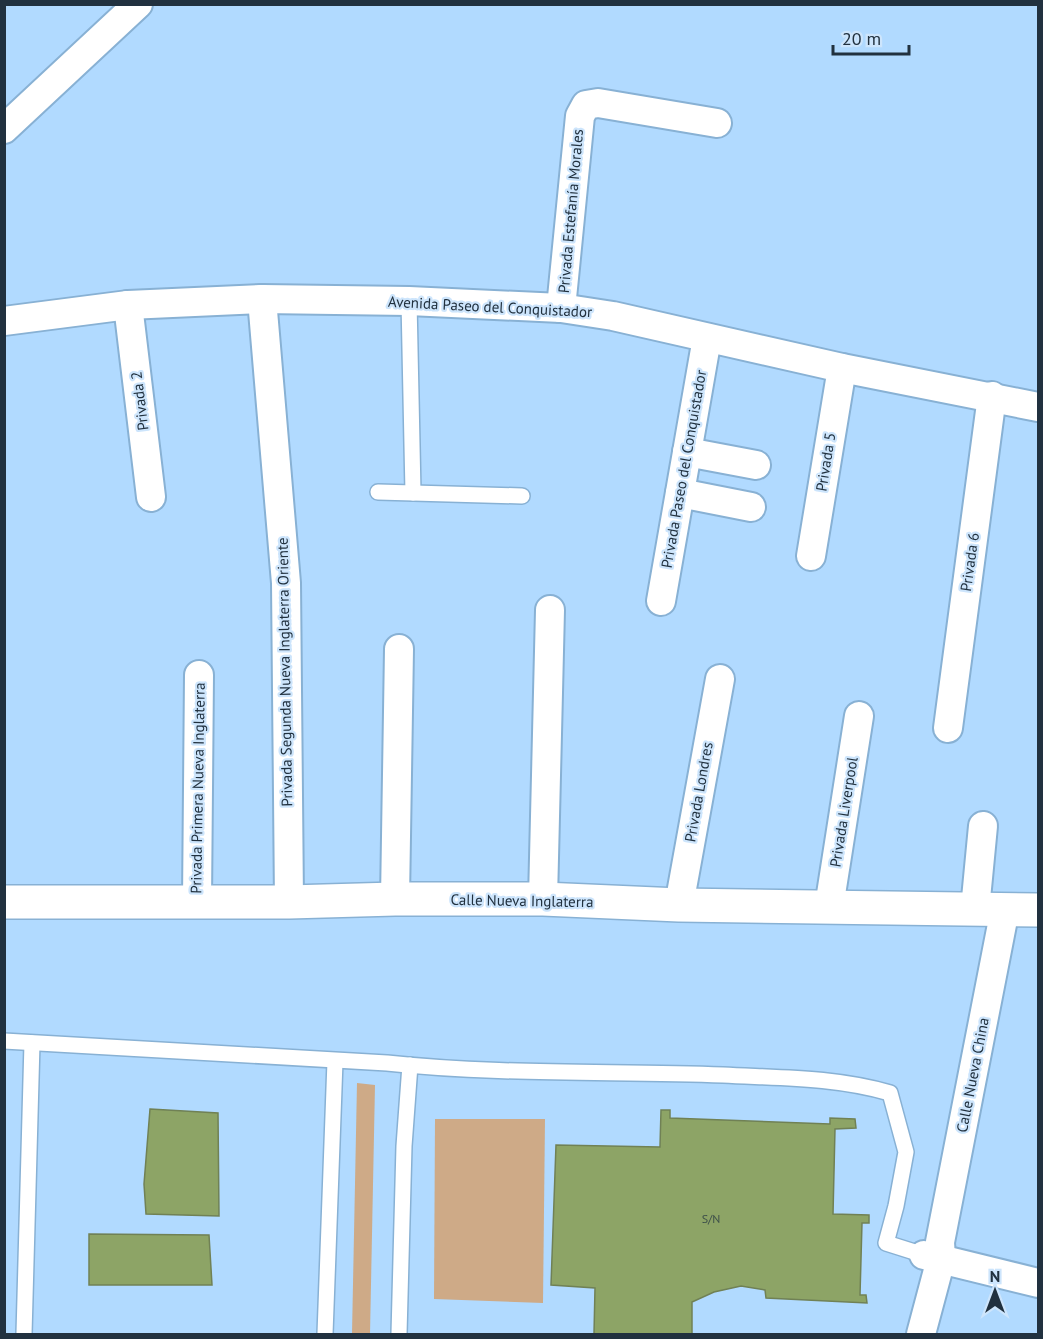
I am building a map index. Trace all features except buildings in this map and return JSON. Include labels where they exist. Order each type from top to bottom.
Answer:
[{"type":"street","points":[[4,129],[138,4]]},
{"type":"street","name":"Privada Estefanía Morales","points":[[561,308],[580,116],[586,105],[598,103],[717,123]]},
{"type":"street","name":"Avenida Paseo del Conquistador","points":[[4,321],[128,305],[262,299],[409,301],[561,308],[613,316],[842,368],[992,396],[1038,407]]},
{"type":"street","name":"Privada Segunda Nueva Inglaterra Oriente","points":[[262,299],[286,582],[289,902]]},
{"type":"street","name":"Privada 2","points":[[128,305],[151,497]]},
{"type":"street","name":"Privada Paseo del Conquistador","points":[[661,601],[707,338]]},
{"type":"street","name":"Privada 5","points":[[811,556],[842,368]]},
{"type":"street","name":"Privada 6","points":[[948,728],[992,396]]},
{"type":"street","points":[[687,452],[756,465]]},
{"type":"street","points":[[680,493],[751,507]]},
{"type":"street","points":[[543,899],[550,610]]},
{"type":"street","points":[[395,899],[399,648]]},
{"type":"street","name":"Privada Primera Nueva Inglaterra","points":[[197,901],[199,675]]},
{"type":"street","name":"Privada Londres","points":[[679,905],[720,679]]},
{"type":"street","name":"Privada Liverpool","points":[[829,907],[859,716]]},
{"type":"street","name":"Calle Nueva China","points":[[921,1335],[990,909],[983,826]]},
{"type":"street","name":"Calle Nueva Inglaterra","points":[[4,902],[543,899],[679,905],[1038,910]]},
{"type":"street","points":[[935,1252],[1038,1283]]},
{"type":"street","name":"Calle Nueva China","points":[[901,1335],[935,1252]]},
{"type":"lane","points":[[409,301],[413,493]]},
{"type":"lane","points":[[378,492],[522,496]]},
{"type":"lane","points":[[4,1041],[447,1069],[652,1072],[822,1079],[869,1087],[890,1093],[906,1152],[896,1206],[886,1242],[935,1252]]},
{"type":"lane","points":[[24,1335],[32,1043]]},
{"type":"lane","points":[[325,1335],[335,1061]]},
{"type":"lane","points":[[399,1335],[404,1146],[411,1065]]},
{"type":"shaded area","points":[[357,1083],[375,1085],[370,1334],[352,1334]]},
{"type":"shaded area","points":[[435,1119],[545,1119],[543,1303],[434,1299]]}]
